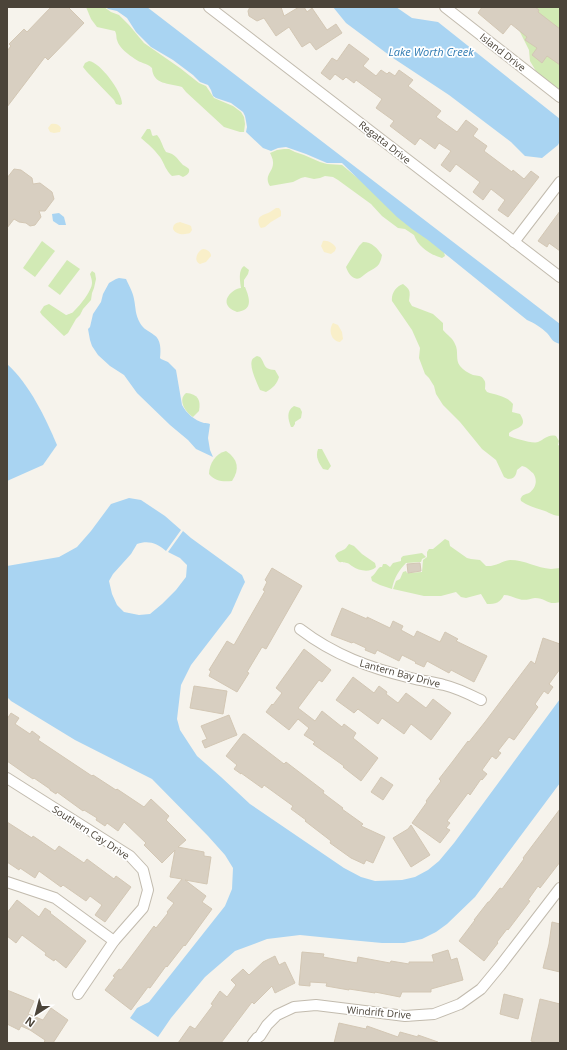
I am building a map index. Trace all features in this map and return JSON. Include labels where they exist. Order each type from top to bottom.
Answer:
[{"type":"street","name":"Regatta Drive","points":[[209,7],[560,277]]},
{"type":"street","name":"Island Drive","points":[[445,7],[560,97]]},
{"type":"street","points":[[514,242],[560,182]]},
{"type":"street","name":"Lantern Bay Drive","points":[[300,629],[312,638],[355,661],[381,670],[446,685],[469,693],[481,700]]},
{"type":"street","name":"Southern Cay Drive","points":[[7,778],[130,856],[143,870],[148,890],[143,908],[114,941],[78,994]]},
{"type":"street","points":[[7,882],[55,898],[114,941]]},
{"type":"street","name":"Windrift Drive","points":[[256,1040],[267,1025],[277,1015],[294,1007],[316,1005],[405,1016],[434,1014],[460,1004],[481,989],[560,888]]},
{"type":"street","points":[[256,1040],[268,1043]]},
{"type":"green space","points":[[86,7],[104,7],[119,15],[144,43],[199,83],[206,86],[214,98],[233,106],[241,112],[244,117],[244,132],[224,127],[182,87],[167,84],[155,78],[152,68],[137,60],[122,48],[118,43],[115,31],[97,27],[91,19]]},
{"type":"green space","points":[[502,7],[560,7],[560,100],[543,83],[530,61],[529,50],[518,28]]},
{"type":"green space","points":[[89,61],[105,72],[119,93],[122,104],[116,104],[83,67],[85,63]]},
{"type":"green space","points":[[147,129],[150,129],[153,136],[157,135],[166,152],[174,155],[189,169],[187,175],[183,177],[179,175],[172,176],[170,174],[158,154],[141,138]]},
{"type":"green space","points":[[289,149],[327,164],[342,165],[443,249],[445,256],[442,258],[425,250],[414,235],[405,229],[398,228],[382,216],[371,204],[333,177],[325,176],[314,179],[305,177],[293,182],[270,186],[268,176],[273,162],[270,153]]},
{"type":"green space","points":[[42,241],[55,251],[35,277],[23,268]]},
{"type":"green space","points":[[363,242],[374,246],[382,255],[379,264],[376,267],[357,279],[349,274],[346,267]]},
{"type":"green space","points":[[67,260],[80,269],[60,295],[48,286]]},
{"type":"green space","points":[[244,266],[249,270],[244,280],[244,287],[249,303],[246,309],[237,312],[228,306],[227,299],[231,293],[241,288],[240,273]]},
{"type":"green space","points":[[92,271],[95,273],[96,279],[91,300],[76,319],[68,333],[64,336],[40,312],[44,306],[49,304],[66,315],[72,313],[90,290],[92,280],[90,274]]},
{"type":"green space","points":[[403,284],[409,290],[409,301],[412,306],[433,314],[443,323],[443,330],[453,340],[456,347],[458,361],[461,367],[473,375],[482,377],[485,382],[485,389],[487,392],[511,401],[513,404],[512,412],[520,414],[523,422],[522,425],[509,433],[509,436],[532,442],[538,442],[549,436],[556,436],[559,441],[558,445],[560,446],[560,516],[532,507],[521,501],[522,496],[529,493],[535,486],[536,481],[533,473],[522,466],[517,470],[513,478],[508,479],[504,477],[496,460],[482,449],[460,422],[443,405],[436,394],[434,386],[425,374],[419,358],[420,348],[412,330],[392,301],[394,291]]},
{"type":"green space","points":[[257,356],[260,357],[268,369],[275,370],[279,377],[274,386],[266,392],[260,390],[252,371],[252,360]]},
{"type":"green space","points":[[186,393],[196,396],[200,404],[199,411],[193,417],[188,413],[182,403],[183,396]]},
{"type":"green space","points":[[294,406],[300,408],[302,412],[301,418],[295,422],[293,427],[291,427],[289,413],[291,408]]},
{"type":"green space","points":[[318,449],[322,449],[331,466],[328,470],[323,469],[319,462],[317,457]]},
{"type":"green space","points":[[226,451],[233,457],[237,468],[235,477],[232,481],[219,480],[209,474],[210,466],[216,457],[222,452]]},
{"type":"green space","points":[[445,539],[449,541],[450,546],[467,558],[480,560],[486,566],[492,566],[510,560],[521,561],[551,569],[560,568],[560,602],[553,603],[539,598],[523,600],[504,595],[501,600],[493,604],[487,604],[481,594],[466,598],[461,597],[456,592],[441,596],[424,596],[393,589],[396,581],[400,579],[403,572],[422,572],[423,560],[427,557],[427,552],[429,549],[433,549]]},
{"type":"green space","points":[[349,544],[354,546],[375,563],[376,567],[368,571],[361,570],[348,563],[338,561],[335,556]]},
{"type":"green space","points":[[422,553],[426,557],[422,559],[421,562],[406,563],[401,568],[395,578],[392,589],[372,581],[371,577],[380,567],[382,567],[383,564],[390,567],[393,563],[401,561],[403,556]]},
{"type":"sand","points":[[51,124],[59,126],[61,128],[60,132],[50,132],[48,128]]},
{"type":"sand","points":[[279,208],[281,211],[281,216],[265,227],[261,228],[258,220],[260,216]]},
{"type":"sand","points":[[180,222],[191,226],[192,230],[190,233],[180,234],[174,231],[174,225]]},
{"type":"sand","points":[[323,241],[327,241],[332,244],[336,248],[335,251],[331,254],[324,252],[321,246]]},
{"type":"sand","points":[[203,249],[208,251],[211,256],[206,262],[200,264],[196,258],[199,252]]},
{"type":"sand","points":[[333,323],[338,325],[342,332],[343,339],[340,342],[334,340],[331,335],[331,326]]},
{"type":"water","points":[[106,7],[147,7],[560,324],[560,344],[554,341],[543,329],[527,320],[428,240],[397,217],[342,163],[327,163],[286,147],[271,151],[263,148],[246,132],[247,127],[243,112],[231,103],[213,96],[208,85],[200,82],[173,60],[151,47],[136,32],[127,18],[117,11]]},
{"type":"water","name":"Lake Worth Creek","points":[[333,7],[396,7],[412,18],[438,22],[560,119],[560,141],[558,145],[542,158],[525,156],[511,142],[449,95],[393,58],[346,23]]},
{"type":"water","points":[[59,213],[64,217],[66,225],[59,225],[53,221],[52,214]]},
{"type":"water","points":[[119,278],[126,279],[131,289],[137,317],[141,325],[158,339],[160,358],[168,362],[176,370],[182,405],[194,418],[200,422],[210,424],[208,438],[213,457],[196,449],[137,393],[124,375],[110,366],[98,355],[92,346],[88,329],[90,327],[93,314],[101,302],[103,294],[109,283]]},
{"type":"water","points":[[7,364],[30,391],[57,445],[43,465],[7,481]]},
{"type":"water","points":[[129,498],[141,500],[165,516],[181,530],[166,551],[152,543],[145,542],[137,544],[131,554],[113,574],[109,581],[112,594],[117,605],[124,612],[139,615],[150,614],[176,590],[186,577],[187,565],[180,558],[168,552],[183,531],[242,575],[245,582],[231,613],[191,665],[181,685],[177,719],[180,730],[197,756],[250,804],[344,868],[361,877],[375,881],[402,880],[415,877],[428,870],[439,861],[454,843],[560,699],[560,783],[475,897],[447,924],[436,932],[422,939],[404,943],[382,943],[300,935],[267,939],[235,951],[205,977],[171,1018],[158,1037],[130,1018],[137,1008],[149,1002],[225,906],[232,889],[233,868],[225,855],[208,836],[152,779],[75,740],[11,701],[7,697],[7,566],[59,557],[77,547],[111,504]]},
{"type":"building","points":[[51,7],[68,7],[84,23],[48,60],[45,57],[7,107],[7,51],[11,46],[9,44],[24,29],[27,32]]},
{"type":"building","points":[[250,7],[281,7],[284,16],[299,7],[304,7],[307,12],[312,8],[327,30],[336,24],[342,33],[316,50],[310,42],[302,47],[289,27],[276,36],[264,18],[257,21],[249,16],[248,11]]},
{"type":"building","points":[[482,7],[535,7],[539,10],[538,12],[560,29],[560,65],[547,56],[542,63],[532,55],[537,48],[525,40],[527,37],[511,24],[503,34],[478,13]]},
{"type":"building","points":[[349,44],[369,59],[363,66],[376,76],[381,70],[387,74],[389,72],[395,76],[399,70],[413,80],[408,86],[441,111],[436,117],[457,132],[466,120],[478,129],[473,136],[487,146],[484,151],[512,172],[513,170],[524,179],[531,171],[539,177],[508,217],[498,210],[505,200],[491,189],[483,200],[473,192],[480,182],[456,164],[450,172],[441,165],[451,151],[439,143],[435,149],[420,138],[415,145],[390,126],[394,121],[376,108],[382,99],[356,80],[354,83],[346,77],[343,80],[335,74],[330,80],[321,73],[332,58],[337,61]]},
{"type":"building","points":[[14,169],[21,170],[32,178],[33,184],[40,183],[52,192],[54,199],[45,211],[39,211],[41,217],[35,225],[30,226],[14,219],[7,228],[7,178]]},
{"type":"building","points":[[560,211],[560,251],[549,243],[547,247],[538,241]]},
{"type":"building","points":[[420,563],[421,571],[408,573],[407,564]]},
{"type":"building","points":[[272,568],[302,586],[266,649],[262,647],[247,672],[249,673],[237,692],[209,676],[211,671],[209,670],[227,641],[234,645],[265,591],[263,590],[267,582],[265,580]]},
{"type":"building","points":[[342,608],[367,619],[367,617],[390,628],[393,621],[403,626],[401,630],[414,637],[417,631],[440,642],[445,632],[458,639],[456,641],[487,656],[474,682],[451,670],[449,673],[427,661],[424,667],[402,655],[399,661],[377,650],[375,654],[365,650],[366,648],[353,642],[352,643],[331,635]]},
{"type":"building","points":[[543,638],[560,644],[560,669],[549,684],[553,687],[548,694],[544,691],[535,704],[538,707],[514,740],[509,737],[498,751],[501,753],[496,759],[492,756],[482,770],[487,774],[482,780],[481,779],[470,795],[468,793],[447,821],[450,823],[446,828],[450,830],[440,843],[412,823],[441,781],[439,779],[468,741],[469,742],[485,722],[531,661],[535,664]]},
{"type":"building","points":[[304,649],[331,670],[322,682],[319,680],[298,708],[315,721],[322,711],[342,727],[344,724],[356,733],[353,738],[378,758],[361,781],[343,767],[344,766],[313,744],[315,742],[304,735],[309,728],[298,719],[289,730],[266,712],[282,693],[276,688]]},
{"type":"building","points":[[353,677],[374,693],[379,686],[387,692],[386,694],[398,703],[406,693],[426,708],[433,699],[451,713],[431,740],[411,724],[404,734],[382,718],[378,724],[358,709],[354,713],[336,700]]},
{"type":"building","points":[[194,686],[227,691],[223,714],[190,708]]},
{"type":"building","points":[[11,713],[19,718],[15,724],[30,734],[32,731],[40,737],[38,740],[92,776],[93,775],[116,790],[117,789],[144,807],[151,799],[169,816],[166,820],[186,840],[178,847],[204,852],[204,856],[211,857],[207,884],[185,880],[206,896],[202,902],[212,909],[185,946],[184,945],[167,967],[166,966],[150,988],[148,987],[131,1010],[105,990],[115,977],[113,976],[119,969],[121,970],[154,926],[156,928],[168,913],[167,912],[174,903],[167,898],[182,879],[170,877],[175,850],[162,863],[144,845],[146,843],[124,822],[118,831],[107,823],[105,826],[96,820],[97,818],[84,810],[83,811],[57,792],[56,794],[7,761],[7,719]]},
{"type":"building","points":[[229,715],[237,735],[205,748],[202,741],[207,739],[201,726]]},
{"type":"building","points":[[243,734],[284,764],[286,762],[324,791],[323,793],[363,824],[361,826],[385,837],[373,863],[366,860],[364,864],[351,858],[330,843],[331,841],[291,809],[293,806],[264,785],[262,788],[234,769],[237,765],[226,756]]},
{"type":"building","points":[[381,777],[393,785],[383,800],[371,792]]},
{"type":"building","points":[[560,809],[560,862],[540,888],[538,886],[528,900],[530,901],[497,942],[498,943],[484,961],[459,941],[488,902],[500,888],[502,889]]},
{"type":"building","points":[[7,822],[32,838],[33,836],[55,851],[59,846],[84,863],[87,859],[114,879],[116,876],[131,887],[105,922],[95,915],[102,905],[90,896],[86,901],[63,885],[61,887],[39,871],[35,878],[20,868],[19,870],[7,862]]},
{"type":"building","points":[[411,825],[430,855],[411,867],[393,838],[408,829]]},
{"type":"building","points":[[17,900],[39,917],[45,908],[86,941],[66,968],[55,959],[54,961],[45,955],[46,953],[22,935],[16,943],[7,936],[7,913]]},
{"type":"building","points":[[552,922],[560,924],[560,972],[543,968],[549,944]]},
{"type":"building","points":[[448,950],[451,960],[457,958],[463,980],[431,989],[431,992],[402,992],[400,997],[375,992],[326,986],[327,983],[310,982],[310,986],[299,985],[302,952],[324,954],[323,957],[357,963],[358,957],[390,963],[391,961],[409,964],[409,962],[434,962],[432,955]]},
{"type":"building","points":[[275,956],[279,965],[285,962],[295,983],[275,993],[272,986],[254,1004],[252,1002],[221,1043],[178,1043],[190,1026],[195,1029],[213,1005],[211,1004],[220,991],[227,997],[236,985],[231,980],[243,969],[249,975],[263,962]]},
{"type":"building","points":[[7,990],[34,1001],[28,1014],[43,1020],[51,1008],[68,1020],[53,1043],[44,1043],[45,1040],[21,1026],[19,1030],[7,1024]]},
{"type":"building","points":[[504,994],[523,999],[518,1019],[500,1014]]},
{"type":"building","points":[[540,999],[560,1004],[560,1043],[537,1043],[531,1041]]},
{"type":"building","points":[[339,1023],[366,1029],[367,1026],[398,1037],[400,1032],[418,1037],[418,1035],[438,1043],[334,1043]]}]
